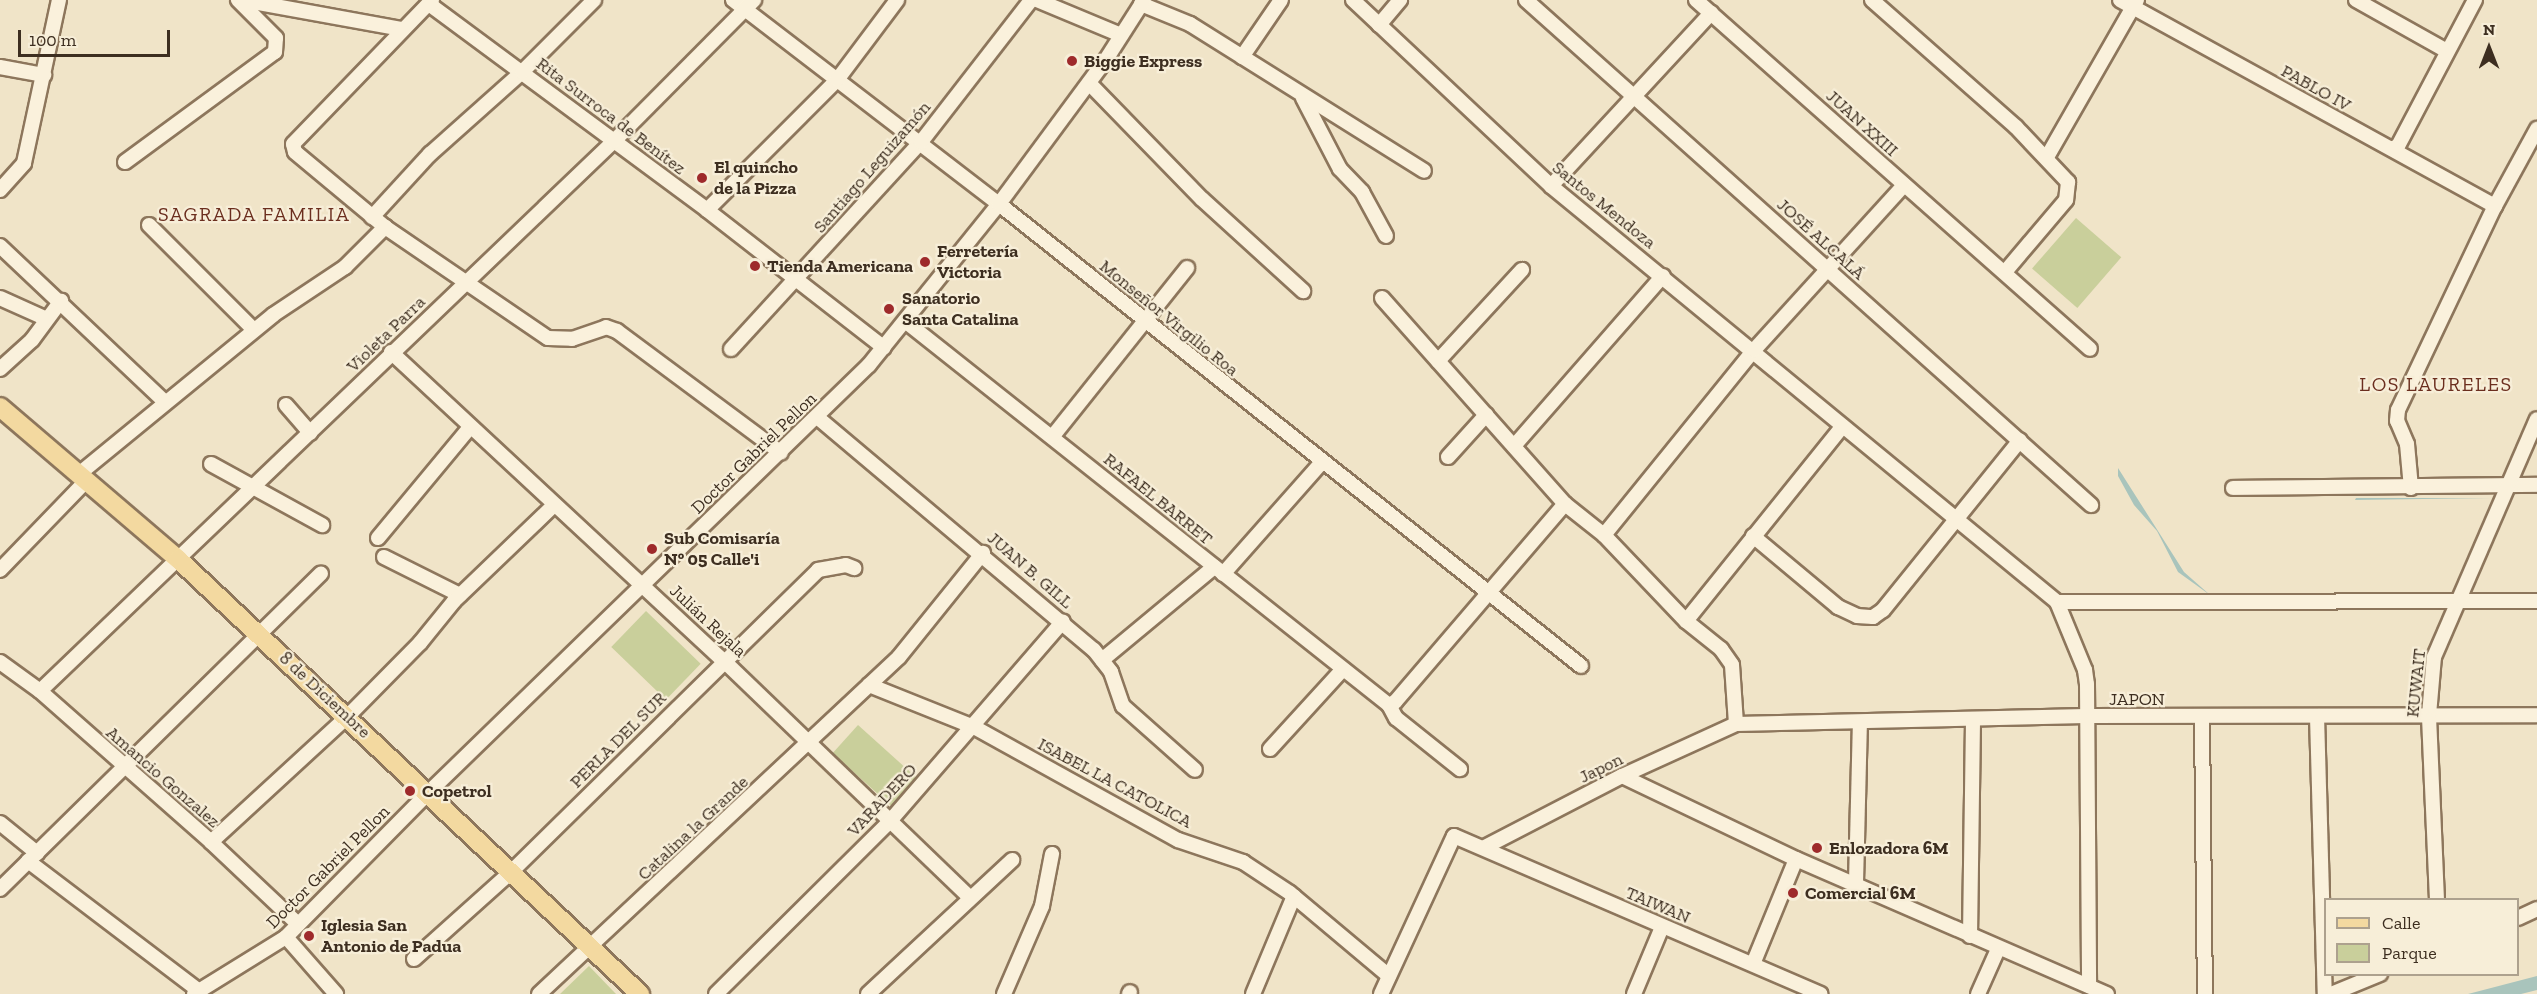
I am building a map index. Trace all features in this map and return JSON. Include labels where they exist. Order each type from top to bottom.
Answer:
[{"type":"main road","name":"8 de Diciembre","points":[[0,407],[178,559],[429,792],[640,994]]},
{"type":"street","points":[[0,190],[24,164],[59,0]]},
{"type":"street","points":[[240,0],[276,3],[402,29]]},
{"type":"street","points":[[125,162],[275,52],[276,38],[240,0]]},
{"type":"street","points":[[372,217],[430,154],[522,72],[594,0]]},
{"type":"street","name":"Monseñor Virgilio Roa","points":[[733,0],[750,5],[837,80],[921,142],[1145,323],[1581,666]]},
{"type":"street","points":[[707,210],[837,80],[897,0]]},
{"type":"street","name":"Santiago Leguizamón","points":[[731,350],[921,142],[1031,0]]},
{"type":"street","points":[[1037,0],[1121,35]]},
{"type":"street","points":[[1242,57],[1281,0]]},
{"type":"street","name":"Santos Mendoza","points":[[1353,0],[1551,186],[1754,350],[1954,520],[2057,602]]},
{"type":"street","points":[[1379,26],[1400,0]]},
{"type":"street","name":"JOSÉ ALCALÁ","points":[[1526,0],[1636,95],[2091,505]]},
{"type":"street","name":"JUAN XXIII","points":[[1696,0],[2090,349]]},
{"type":"street","points":[[1872,0],[2047,157],[2068,182],[2068,194],[2005,272]]},
{"type":"street","name":"PABLO IV","points":[[2120,0],[2135,4],[2495,206]]},
{"type":"street","points":[[2356,0],[2447,51]]},
{"type":"street","points":[[2393,148],[2398,146],[2475,0]]},
{"type":"street","points":[[430,2],[293,144],[295,152],[385,227],[548,338],[572,339],[606,327],[617,331],[782,453]]},
{"type":"street","name":"Rita Surroca de Benítez","points":[[430,2],[707,210],[884,348]]},
{"type":"street","points":[[1143,2],[1190,24],[1424,171]]},
{"type":"street","name":"Doctor Gabriel Pellon","points":[[196,992],[286,937],[429,792],[782,453],[884,348],[999,204],[1089,83],[1143,2]]},
{"type":"street","points":[[2047,157],[2135,4]]},
{"type":"street","name":"Violeta Parra","points":[[40,691],[310,433],[391,352],[614,141],[750,5]]},
{"type":"street","points":[[1551,186],[1711,13]]},
{"type":"street","points":[[0,67],[44,75]]},
{"type":"street","points":[[1089,83],[1202,199],[1303,291]]},
{"type":"street","points":[[1300,94],[1340,169],[1362,192],[1386,236]]},
{"type":"street","points":[[2411,488],[2407,444],[2397,421],[2398,410],[2495,206],[2537,129]]},
{"type":"street","points":[[1604,536],[1754,350],[1826,268],[1904,185]]},
{"type":"street","points":[[149,225],[254,330]]},
{"type":"street","points":[[0,570],[83,477],[165,402],[254,330],[345,267],[385,227]]},
{"type":"street","points":[[0,246],[61,301],[165,402]]},
{"type":"street","points":[[1053,436],[1187,268]]},
{"type":"street","points":[[1438,362],[1522,270]]},
{"type":"street","points":[[1514,446],[1663,276]]},
{"type":"street","points":[[0,298],[47,319]]},
{"type":"street","points":[[1382,298],[1565,504],[1604,536],[1686,621],[1721,649],[1732,665],[1736,724]]},
{"type":"street","points":[[0,369],[32,340],[61,301]]},
{"type":"street","name":"RAFAEL BARRET","points":[[905,321],[1053,436],[1389,705],[1396,718],[1460,769]]},
{"type":"street","name":"Julián Rejala","points":[[391,352],[723,660],[969,897]]},
{"type":"street","points":[[286,405],[310,433]]},
{"type":"street","points":[[1448,457],[1486,415]]},
{"type":"street","name":"JUAN B. GILL","points":[[817,417],[1063,621],[1111,672],[1124,706],[1195,770]]},
{"type":"street","name":"KUWAIT","points":[[2437,898],[2429,715],[2434,657],[2537,419]]},
{"type":"street","points":[[1686,621],[1843,426]]},
{"type":"street","points":[[378,538],[470,427]]},
{"type":"street","points":[[1753,536],[1838,607],[1857,616],[1873,617],[1883,610],[2020,440]]},
{"type":"street","points":[[1102,660],[1219,571],[1322,462]]},
{"type":"street","points":[[212,464],[322,525]]},
{"type":"street","points":[[2233,488],[2537,485]]},
{"type":"street","points":[[211,842],[348,716],[460,595],[554,504]]},
{"type":"street","points":[[1389,705],[1565,504]]},
{"type":"street","name":"Catalina la Grande","points":[[539,994],[810,743],[912,643],[983,553]]},
{"type":"street","points":[[384,557],[460,595]]},
{"type":"street","name":"PERLA DEL SUR","points":[[414,959],[511,872],[723,660],[818,570],[846,565],[854,567]]},
{"type":"street","points":[[0,889],[261,636],[321,574]]},
{"type":"street","points":[[2088,986],[2085,670],[2057,602],[2456,603],[2537,601]]},
{"type":"street","name":"VARADERO","points":[[716,994],[890,820],[974,727],[1063,621]]},
{"type":"street","name":"Amancio Gonzalez","points":[[0,662],[40,691],[124,768],[211,842],[298,924]]},
{"type":"street","points":[[1270,749],[1343,669]]},
{"type":"street","name":"ISABEL LA CATOLICA","points":[[868,685],[974,727],[1178,840],[1243,862],[1294,896],[1389,976]]},
{"type":"street","name":"JAPON","points":[[1736,724],[1860,724],[2086,716],[2537,715]]},
{"type":"street","points":[[2317,716],[2324,959]]},
{"type":"street","points":[[2202,717],[2205,994]]},
{"type":"street","points":[[1970,936],[1973,720]]},
{"type":"street","name":"Japon","points":[[1483,848],[1622,776],[1736,724]]},
{"type":"street","points":[[1856,883],[1860,724]]},
{"type":"street","points":[[1622,776],[1796,859],[1856,883],[1998,949],[2107,994]]},
{"type":"street","points":[[0,823],[33,857],[196,992]]},
{"type":"street","name":"TAIWAN","points":[[1389,976],[1451,838],[1483,848],[1820,994]]},
{"type":"street","points":[[1004,994],[1042,906],[1052,854]]},
{"type":"street","points":[[1753,964],[1796,859]]},
{"type":"street","points":[[868,994],[969,897],[1012,860]]},
{"type":"street","points":[[1253,994],[1294,896]]},
{"type":"street","points":[[2519,917],[2537,909]]},
{"type":"street","points":[[1634,994],[1662,927]]},
{"type":"street","points":[[286,937],[336,994]]},
{"type":"street","points":[[1978,994],[1998,949]]},
{"type":"street","points":[[1381,994],[1389,976]]},
{"type":"street","points":[[2324,976],[2325,994]]},
{"type":"street","points":[[2331,994],[2377,976]]},
{"type":"green space","points":[[2076,218],[2121,257],[2077,308],[2032,269]]},
{"type":"green space","points":[[646,611],[701,664],[666,700],[611,647]]},
{"type":"green space","points":[[858,725],[917,778],[891,806],[833,753]]},
{"type":"green space","points":[[589,966],[616,994],[560,994]]},
{"type":"water","points":[[2118,468],[2184,572],[2210,595],[2178,572],[2157,531],[2134,505],[2118,476]]},
{"type":"water","points":[[2356,498],[2491,498],[2355,500]]},
{"type":"water","points":[[2537,976],[2537,990],[2521,994],[2468,994]]},
{"type":"place","name":"Biggie Express","points":[[1072,61]]},
{"type":"place","name":"El quincho de la Pizza","points":[[702,178]]},
{"type":"place","name":"Ferretería Victoria","points":[[925,262]]},
{"type":"place","name":"Tienda Americana","points":[[755,266]]},
{"type":"place","name":"Sanatorio Santa Catalina","points":[[889,309]]},
{"type":"place","name":"Sub Comisaría N° 05 Calle'i","points":[[652,549]]},
{"type":"place","name":"Copetrol","points":[[410,791]]},
{"type":"place","name":"Enlozadora 6M","points":[[1817,848]]},
{"type":"place","name":"Comercial 6M","points":[[1793,893]]},
{"type":"place","name":"Iglesia San Antonio de Padua","points":[[309,936]]},
{"type":"district","name":"SAGRADA FAMILIA","points":[[254,214]]},
{"type":"district","name":"LOS LAURELES","points":[[2436,384]]}]
